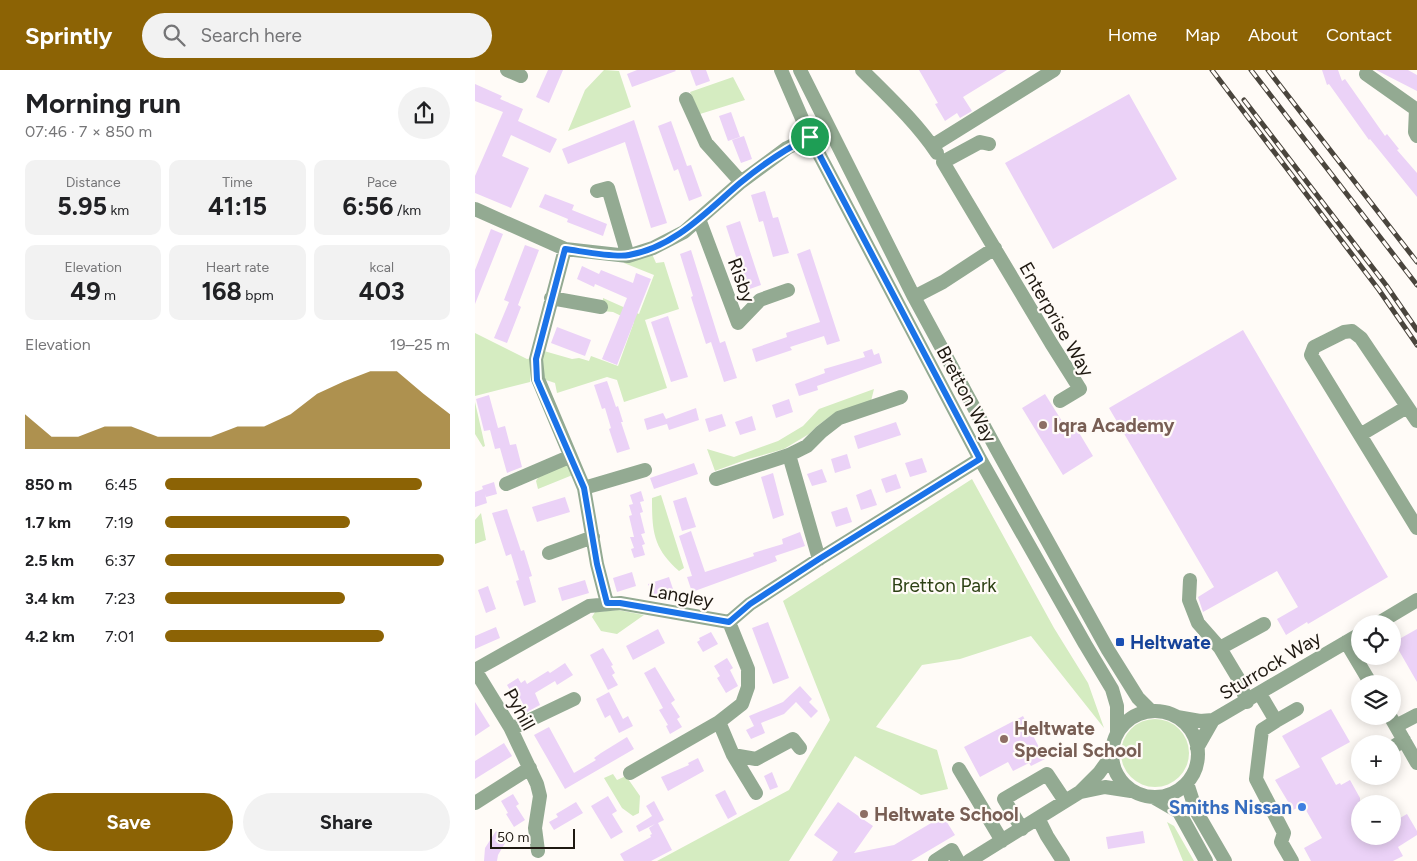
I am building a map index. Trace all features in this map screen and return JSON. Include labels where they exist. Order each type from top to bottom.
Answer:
[{"type":"street","points":[[507,70],[521,76]]},
{"type":"street","name":"Bretton Way","points":[[781,70],[810,137],[980,459],[1112,689],[1117,706],[1117,733]]},
{"type":"street","name":"Bretton Way","points":[[800,70],[914,297],[1108,650],[1139,698],[1151,711]]},
{"type":"street","name":"Enterprise Way","points":[[862,70],[902,109],[946,166],[1051,344],[1080,389],[1060,401]]},
{"type":"street","points":[[932,146],[1054,70]]},
{"type":"street","points":[[1366,74],[1416,110],[1415,132],[1417,136]]},
{"type":"street","points":[[686,99],[706,144],[741,182]]},
{"type":"street","points":[[476,210],[565,249],[628,256],[653,248],[684,232],[741,182],[787,148],[810,137]]},
{"type":"street","points":[[946,166],[979,142],[989,144]]},
{"type":"street","points":[[597,191],[608,188],[628,256]]},
{"type":"street","name":"Risby","points":[[699,219],[738,323],[760,300],[788,290]]},
{"type":"street","points":[[914,297],[943,282],[995,248]]},
{"type":"street","points":[[565,249],[536,359],[537,380],[584,488],[597,564],[607,603]]},
{"type":"street","points":[[551,298],[601,307]]},
{"type":"street","points":[[1417,421],[1361,338],[1352,331],[1344,332],[1314,347],[1311,355],[1417,528]]},
{"type":"street","points":[[716,479],[789,455],[807,446],[839,418],[901,397]]},
{"type":"street","points":[[1360,435],[1407,407]]},
{"type":"street","points":[[789,455],[819,559]]},
{"type":"street","points":[[506,484],[569,457]]},
{"type":"street","name":"Langley","points":[[475,670],[589,606],[620,603],[729,622],[750,604],[819,559],[980,459]]},
{"type":"street","points":[[584,488],[645,470]]},
{"type":"street","points":[[549,553],[593,537]]},
{"type":"street","points":[[1190,580],[1189,600],[1198,623],[1221,648],[1238,678],[1247,702]]},
{"type":"street","points":[[1392,615],[1417,600]]},
{"type":"street","points":[[630,773],[719,722],[742,704],[748,687],[748,669],[729,622]]},
{"type":"street","points":[[1221,648],[1264,624]]},
{"type":"street","name":"Sturrock Way","points":[[1176,717],[1200,721],[1213,720],[1247,702],[1351,639]]},
{"type":"street","name":"Sturrock Way","points":[[1346,642],[1366,675]]},
{"type":"street","name":"Pyhill","points":[[475,670],[511,729],[537,784],[540,796],[535,828],[537,851]]},
{"type":"street","points":[[1260,694],[1276,721]]},
{"type":"street","points":[[511,729],[573,699]]},
{"type":"street","points":[[1292,861],[1281,842],[1284,833],[1256,779],[1262,730],[1297,709]]},
{"type":"street","points":[[1079,792],[1105,786],[1131,791],[1142,796],[1166,796],[1187,783],[1194,772],[1197,761],[1197,748],[1194,736],[1186,725],[1176,717],[1163,712],[1151,711],[1136,716],[1125,723],[1117,733],[1111,755],[1114,769],[1121,781],[1131,791]]},
{"type":"street","points":[[1401,719],[1417,716]]},
{"type":"street","name":"Sturrock Way","points":[[1197,748],[1213,720]]},
{"type":"street","points":[[719,722],[733,755],[756,793]]},
{"type":"street","points":[[733,755],[756,759],[793,739],[800,748]]},
{"type":"street","points":[[1401,747],[1417,763]]},
{"type":"street","points":[[969,861],[1079,792],[1099,773],[1111,755]]},
{"type":"street","points":[[475,803],[530,768]]},
{"type":"street","points":[[959,769],[1001,841]]},
{"type":"street","points":[[1021,828],[1004,799],[1047,774],[1065,801]]},
{"type":"street","points":[[1187,783],[1196,811],[1225,861]]},
{"type":"street","points":[[1153,797],[1179,812],[1206,861]]},
{"type":"street","points":[[1038,818],[1062,861]]},
{"type":"street","points":[[935,861],[951,850],[958,861]]},
{"type":"green space","points":[[604,70],[619,71],[631,107],[568,131],[585,90]]},
{"type":"green space","points":[[733,77],[745,100],[700,114],[690,92]]},
{"type":"green space","points":[[652,254],[656,263],[664,262],[679,309],[645,320],[667,388],[624,402],[617,380],[607,377],[557,393],[555,383],[546,380],[540,369],[544,351],[572,359],[579,358],[589,361],[591,356],[618,366],[634,322],[613,312],[602,311],[603,298],[639,314],[654,275],[624,263],[625,260]]},
{"type":"green space","points":[[475,333],[527,359],[532,358],[530,382],[475,396]]},
{"type":"green space","points":[[874,389],[871,401],[832,415],[809,434],[784,449],[715,471],[707,449],[734,457],[778,441],[803,426],[819,409]]},
{"type":"green space","points":[[475,402],[485,446],[483,447],[475,434]]},
{"type":"green space","points":[[566,465],[572,467],[575,474],[538,489],[536,481],[541,473]]},
{"type":"green space","name":"Bretton Park","points":[[972,479],[1054,628],[1088,683],[1104,728],[1031,636],[960,659],[922,665],[876,727],[937,750],[948,789],[921,795],[855,756],[789,861],[657,861],[789,790],[830,720],[783,601]]},
{"type":"green space","points":[[661,495],[684,568],[679,571],[664,555],[654,530],[652,498]]},
{"type":"green space","points":[[481,513],[486,540],[475,544],[475,520]]},
{"type":"green space","points":[[618,610],[644,615],[617,634],[601,631],[592,617],[595,612]]},
{"type":"green space","points":[[1155,719],[1168,722],[1179,729],[1186,740],[1189,753],[1186,766],[1179,777],[1168,784],[1155,787],[1142,784],[1131,777],[1124,766],[1121,753],[1124,740],[1131,729],[1142,722]]},
{"type":"green space","points":[[613,774],[617,780],[626,776],[640,796],[639,813],[633,816],[622,808],[604,778]]},
{"type":"green space","points":[[1167,822],[1174,826],[1194,861],[1183,861]]},
{"type":"building","points":[[548,70],[563,70],[549,103],[536,97]]},
{"type":"building","points":[[637,70],[676,71],[632,87],[627,74]]},
{"type":"building","points":[[690,70],[706,70],[710,81],[696,86]]},
{"type":"building","points":[[919,70],[1007,70],[963,97],[972,111],[960,118],[957,113],[945,121],[935,104],[938,103]]},
{"type":"building","points":[[1322,70],[1338,70],[1342,81],[1345,79],[1385,136],[1387,134],[1399,149],[1397,150],[1417,173],[1417,197],[1369,140],[1329,84],[1327,85]]},
{"type":"building","points":[[1376,70],[1408,70],[1417,75],[1417,91]]},
{"type":"building","points":[[475,84],[502,96],[500,99],[523,109],[518,121],[557,139],[550,153],[511,135],[502,156],[529,168],[511,208],[475,193],[475,176],[503,112],[475,101]]},
{"type":"building","points":[[1129,94],[1177,179],[1053,249],[1005,163]]},
{"type":"building","points":[[731,112],[740,137],[728,141],[719,116]]},
{"type":"building","points":[[634,120],[667,223],[651,228],[625,142],[568,164],[562,149]]},
{"type":"building","points":[[671,121],[687,166],[691,165],[702,196],[689,201],[678,169],[674,171],[658,126]]},
{"type":"building","points":[[744,136],[752,159],[741,163],[732,140]]},
{"type":"building","points":[[765,191],[773,218],[778,217],[789,253],[773,257],[763,221],[759,222],[751,195]]},
{"type":"building","points":[[545,194],[574,205],[572,210],[607,224],[603,236],[567,222],[568,219],[539,207]]},
{"type":"building","points":[[740,221],[761,285],[747,290],[726,226]]},
{"type":"building","points":[[491,229],[503,234],[475,304],[475,270]]},
{"type":"building","points":[[525,245],[539,250],[518,305],[521,307],[507,343],[494,338],[509,302],[504,300]]},
{"type":"building","points":[[810,249],[840,341],[827,345],[824,336],[790,347],[792,350],[756,362],[752,349],[787,337],[786,333],[820,322],[797,254]]},
{"type":"building","points":[[691,250],[720,343],[725,341],[737,378],[724,382],[711,342],[706,344],[680,254]]},
{"type":"building","points":[[582,266],[599,274],[601,270],[633,283],[636,273],[651,279],[617,365],[602,359],[627,298],[595,284],[594,287],[577,279]]},
{"type":"building","points":[[668,316],[688,377],[671,382],[651,322]]},
{"type":"building","points":[[557,327],[591,340],[585,356],[551,343]]},
{"type":"building","points":[[1243,330],[1388,577],[1286,635],[1277,619],[1298,607],[1277,571],[1203,612],[1198,597],[1214,587],[1109,408]]},
{"type":"building","points":[[872,349],[874,355],[879,353],[882,363],[817,386],[818,390],[799,396],[795,384],[825,373],[824,369],[865,357],[863,352]]},
{"type":"building","points":[[607,381],[616,407],[618,406],[630,449],[617,453],[609,429],[611,428],[605,408],[602,409],[594,385]]},
{"type":"building","points":[[1045,394],[1065,426],[1072,421],[1093,456],[1063,475],[1022,408]]},
{"type":"building","points":[[489,395],[498,428],[505,426],[510,445],[516,444],[522,467],[507,473],[500,448],[495,449],[490,430],[484,431],[476,399]]},
{"type":"building","points":[[789,399],[793,412],[776,418],[772,405]]},
{"type":"building","points":[[696,408],[699,420],[669,430],[667,424],[647,430],[644,419],[663,413],[666,419]]},
{"type":"building","points":[[722,414],[726,426],[709,432],[705,419]]},
{"type":"building","points":[[752,416],[756,430],[740,435],[735,422]]},
{"type":"building","points":[[896,422],[901,435],[858,449],[854,436]]},
{"type":"building","points":[[847,454],[851,468],[835,473],[831,459]]},
{"type":"building","points":[[922,458],[927,472],[910,477],[905,463]]},
{"type":"building","points":[[694,463],[698,474],[654,489],[650,478]]},
{"type":"building","points":[[822,469],[827,482],[812,486],[807,474]]},
{"type":"building","points":[[773,473],[784,515],[773,519],[761,477]]},
{"type":"building","points":[[896,474],[901,488],[886,493],[881,479]]},
{"type":"building","points":[[494,482],[497,494],[486,497],[485,494],[487,503],[475,507],[475,492],[483,489],[482,486]]},
{"type":"building","points":[[871,489],[877,505],[861,510],[856,495]]},
{"type":"building","points":[[641,491],[644,501],[640,502],[643,512],[640,513],[645,533],[641,534],[645,544],[642,545],[645,555],[634,558],[631,549],[634,548],[630,537],[634,537],[629,516],[632,515],[629,505],[633,504],[630,495]]},
{"type":"building","points":[[565,497],[570,512],[537,522],[532,507]]},
{"type":"building","points":[[686,497],[696,527],[682,531],[673,501]]},
{"type":"building","points":[[847,507],[852,522],[836,527],[831,512]]},
{"type":"building","points":[[507,509],[521,551],[524,550],[532,576],[529,577],[536,602],[524,606],[516,581],[519,580],[511,554],[506,556],[492,513]]},
{"type":"building","points":[[691,531],[705,572],[754,556],[753,553],[783,544],[782,539],[800,532],[805,546],[775,556],[777,561],[692,592],[687,577],[692,576],[679,536]]},
{"type":"building","points":[[632,572],[636,586],[617,592],[613,578]]},
{"type":"building","points":[[669,577],[673,589],[653,596],[648,584]]},
{"type":"building","points":[[585,580],[589,593],[562,601],[558,588]]},
{"type":"building","points":[[488,586],[496,609],[486,613],[478,590]]},
{"type":"building","points":[[768,622],[789,678],[773,684],[752,628]]},
{"type":"building","points":[[496,627],[500,638],[475,649],[475,636]]},
{"type":"building","points":[[658,629],[665,643],[633,660],[626,646]]},
{"type":"building","points":[[1417,629],[1417,682],[1401,654],[1401,638]]},
{"type":"building","points":[[711,632],[718,644],[703,652],[697,642],[700,640],[699,638]]},
{"type":"building","points":[[603,648],[613,665],[611,666],[615,673],[612,675],[618,685],[608,690],[590,655]]},
{"type":"building","points":[[727,658],[733,668],[730,670],[738,686],[726,693],[717,678],[720,676],[714,666]]},
{"type":"building","points":[[565,663],[573,675],[557,685],[555,681],[535,693],[540,705],[527,712],[520,698],[516,700],[507,685],[518,678],[521,683],[525,680],[527,684]]},
{"type":"building","points":[[655,667],[675,700],[671,703],[680,717],[677,719],[682,727],[670,734],[666,726],[668,725],[659,710],[663,708],[644,673]]},
{"type":"building","points":[[800,686],[812,699],[809,702],[818,711],[811,718],[796,702],[784,714],[761,723],[765,733],[751,739],[746,730],[754,726],[749,716],[783,702]]},
{"type":"building","points":[[609,692],[623,719],[628,716],[633,726],[619,733],[610,715],[605,718],[596,699]]},
{"type":"building","points":[[475,702],[490,726],[475,736]]},
{"type":"building","points":[[1331,709],[1350,742],[1321,758],[1336,785],[1340,783],[1341,785],[1350,780],[1351,785],[1358,795],[1351,795],[1351,845],[1401,845],[1401,817],[1407,814],[1417,831],[1417,835],[1398,847],[1403,856],[1393,861],[1311,861],[1304,848],[1322,838],[1303,805],[1293,810],[1275,780],[1300,767],[1282,736]]},
{"type":"building","points":[[1023,716],[1045,759],[1031,766],[1029,763],[1013,771],[1008,762],[980,777],[964,747]]},
{"type":"building","points":[[549,727],[574,773],[596,760],[594,758],[627,737],[634,749],[565,789],[534,735]]},
{"type":"building","points":[[504,743],[512,756],[475,779],[475,761]]},
{"type":"building","points":[[698,758],[704,771],[668,791],[661,777],[689,765],[688,763]]},
{"type":"building","points":[[772,772],[778,787],[770,790],[764,776]]},
{"type":"building","points":[[725,790],[737,814],[728,819],[715,795]]},
{"type":"building","points":[[513,794],[519,804],[516,806],[525,820],[514,827],[501,801]]},
{"type":"building","points":[[608,796],[617,811],[612,814],[623,832],[611,839],[591,806]]},
{"type":"building","points":[[654,801],[664,820],[658,823],[672,850],[651,861],[624,861],[620,854],[651,837],[650,835],[652,834],[649,828],[655,824],[639,832],[636,826],[652,816],[646,806]]},
{"type":"building","points":[[576,802],[583,813],[554,830],[549,822],[558,817],[556,814]]},
{"type":"building","points":[[838,802],[873,826],[854,853],[894,845],[943,816],[955,835],[911,861],[832,861],[838,852],[814,835]]},
{"type":"building","points":[[496,831],[508,838],[498,855],[497,861],[484,861],[485,848]]},
{"type":"building","points":[[1143,831],[1145,843],[1108,849],[1106,837]]},
{"type":"railway","points":[[1212,70],[1379,290],[1417,345]]},
{"type":"railway","points":[[1251,70],[1417,285]]},
{"type":"railway","points":[[1268,70],[1417,262]]},
{"type":"railway","points":[[1244,100],[1386,285],[1417,330]]},
{"type":"place","name":"Iqra Academy","points":[[1043,425]]},
{"type":"place","name":"Heltwate","points":[[1120,642]]},
{"type":"place","name":"Heltwate Special School","points":[[1004,739]]},
{"type":"place","name":"Smiths Nissan","points":[[1302,807]]},
{"type":"place","name":"Heltwate School","points":[[864,814]]},
{"type":"route","points":[[810,137],[980,459],[819,559],[750,604],[729,622],[620,603],[607,603],[597,564],[584,488],[537,380],[536,359],[565,249],[628,256],[653,248],[684,232],[741,182],[787,148],[810,137]]}]
